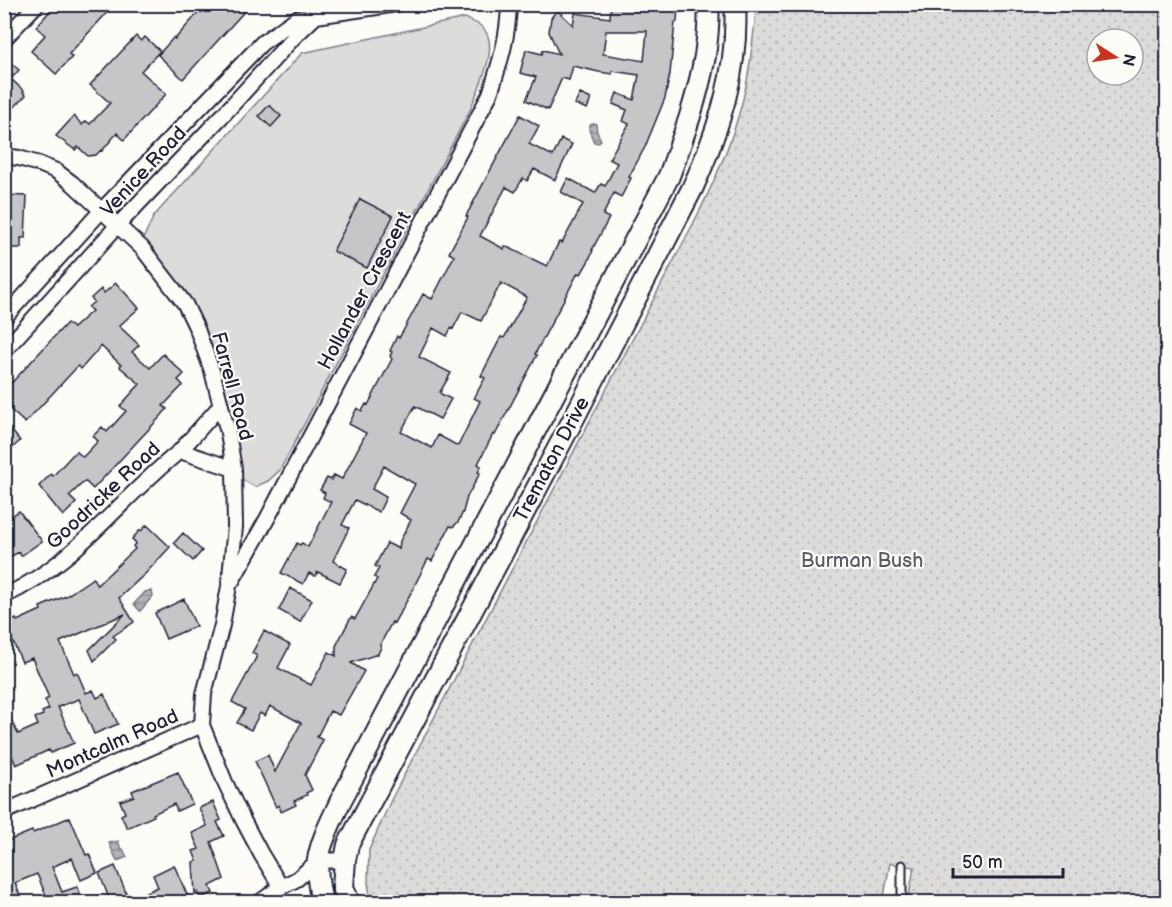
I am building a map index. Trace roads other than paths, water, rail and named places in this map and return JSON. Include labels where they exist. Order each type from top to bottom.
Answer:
[{"type":"street","points":[[4,39],[37,4]]},
{"type":"street","points":[[297,17],[397,4]]},
{"type":"street","name":"Hollander Crescent","points":[[229,586],[267,519],[490,94],[503,54],[509,4]]},
{"type":"street","name":"Trematon Drive","points":[[320,895],[318,861],[322,843],[340,802],[669,176],[692,112],[700,81],[707,39],[708,4]]},
{"type":"street","name":"Trematon Drive","points":[[346,895],[345,860],[348,845],[693,187],[717,130],[727,96],[736,26],[735,4]]},
{"type":"street","name":"Venice Road","points":[[4,318],[208,98],[262,43],[297,17]]},
{"type":"street","name":"Venice Road","points":[[4,351],[118,225],[223,115],[297,17]]},
{"type":"street","points":[[208,98],[223,115]]},
{"type":"street","name":"Farrell Road","points":[[4,156],[19,158],[56,171],[72,183],[141,248],[185,303],[213,371],[228,433],[234,470]]},
{"type":"street","points":[[669,176],[693,187]]},
{"type":"street","points":[[584,337],[608,350]]},
{"type":"street","points":[[180,452],[221,405]]},
{"type":"street","name":"Goodricke Road","points":[[4,597],[23,588],[58,565],[84,543],[152,475],[180,452],[234,470]]},
{"type":"street","points":[[515,469],[538,483]]},
{"type":"street","name":"Hollander Crescent","points":[[234,470],[235,526],[229,586],[222,625],[204,694],[202,725],[243,820],[280,887]]},
{"type":"street","points":[[460,574],[484,587]]},
{"type":"street","points":[[384,719],[407,731]]},
{"type":"street","name":"Montcalm Road","points":[[4,812],[202,725]]},
{"type":"street","points":[[260,903],[280,887],[297,879],[318,861],[345,860]]},
{"type":"street","points":[[297,879],[320,895],[346,895]]},
{"type":"lane","points":[[902,865],[902,903]]},
{"type":"park label","name":"Burman Bush","points":[[862,560]]}]
